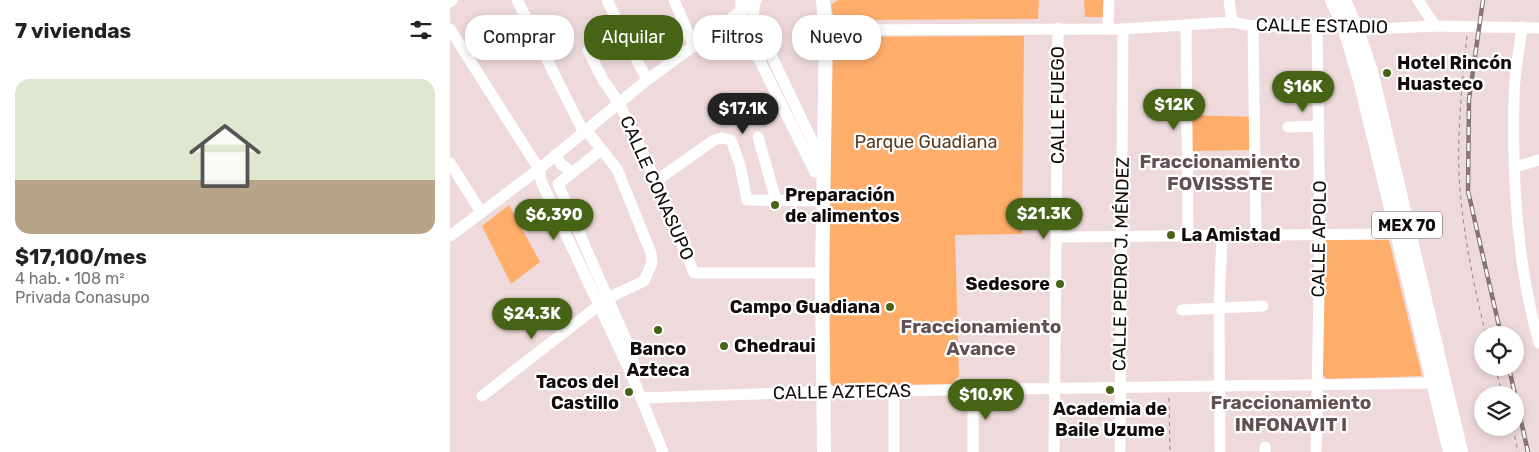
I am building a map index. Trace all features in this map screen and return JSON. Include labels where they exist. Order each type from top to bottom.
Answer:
[{"type":"main road","name":"MEX 70","points":[[1332,0],[1344,26],[1360,80],[1450,452]]},
{"type":"main road","name":"MEX 70","points":[[1344,0],[1371,71],[1461,452]]},
{"type":"main road","points":[[823,1],[823,15]]},
{"type":"main road","points":[[821,60],[816,147],[821,169]]},
{"type":"main road","points":[[822,60],[819,273],[820,392],[824,452]]},
{"type":"main road","points":[[817,452],[820,392]]},
{"type":"street","points":[[517,0],[585,132],[617,169],[652,253],[652,263],[644,282],[608,298]]},
{"type":"street","points":[[607,0],[647,80]]},
{"type":"street","points":[[674,0],[693,45]]},
{"type":"street","points":[[741,0],[740,23],[821,169]]},
{"type":"street","points":[[737,15],[755,0]]},
{"type":"street","points":[[755,0],[754,17],[816,147]]},
{"type":"street","points":[[1108,28],[1109,0]]},
{"type":"street","points":[[1230,0],[1232,22]]},
{"type":"street","points":[[1418,0],[1435,26]]},
{"type":"street","name":"CALLE ESTADIO","points":[[1122,29],[1232,22],[1253,26],[1344,26],[1357,30],[1435,26],[1539,28]]},
{"type":"street","points":[[1186,25],[1188,236]]},
{"type":"street","points":[[1253,26],[1256,235]]},
{"type":"street","name":"CALLE APOLO","points":[[1316,452],[1320,235],[1317,27]]},
{"type":"street","points":[[1522,27],[1514,98],[1514,167],[1518,235],[1534,305],[1539,343]]},
{"type":"street","points":[[881,31],[1058,28],[1122,29]]},
{"type":"street","name":"CALLE FUEGO","points":[[1054,452],[1058,28]]},
{"type":"street","points":[[450,29],[539,169],[541,181],[632,376],[664,452]]},
{"type":"street","name":"CALLE PEDRO J. MÉNDEZ","points":[[1120,452],[1122,29]]},
{"type":"street","points":[[450,236],[539,169],[647,80],[693,48]]},
{"type":"street","name":"CALLE CONASUPO","points":[[593,60],[603,80],[619,102],[656,181],[694,273],[819,273]]},
{"type":"street","points":[[1288,127],[1319,126]]},
{"type":"street","points":[[758,137],[776,200]]},
{"type":"street","points":[[656,181],[703,146],[722,138],[731,140],[736,151],[747,200],[819,201]]},
{"type":"street","points":[[601,150],[558,184],[630,348],[635,368],[632,376]]},
{"type":"street","points":[[554,155],[562,165],[572,172]]},
{"type":"street","points":[[1514,167],[1539,160]]},
{"type":"street","points":[[450,163],[481,212]]},
{"type":"street","points":[[1057,238],[1397,234]]},
{"type":"street","points":[[1220,452],[1219,308],[1222,236]]},
{"type":"street","points":[[482,396],[598,306]]},
{"type":"street","points":[[1182,310],[1263,306]]},
{"type":"street","name":"CALLE AZTECAS","points":[[641,398],[820,392],[1433,383]]},
{"type":"street","points":[[973,390],[973,452]]},
{"type":"street","points":[[894,391],[894,452]]},
{"type":"path","points":[[1468,26],[1460,109],[1460,187],[1466,244],[1484,326]]},
{"type":"path","points":[[1169,387],[1170,452]]},
{"type":"path","points":[[1514,436],[1518,452]]},
{"type":"green space","points":[[838,0],[1039,0],[1038,19],[881,20],[881,15],[833,15],[831,5]]},
{"type":"green space","points":[[1084,0],[1104,0],[1103,17],[1085,17]]},
{"type":"green space","name":"Parque Guadiana","points":[[1024,36],[1022,234],[955,235],[959,376],[951,384],[833,386],[829,380],[831,60],[881,60],[881,37]]},
{"type":"green space","points":[[1189,115],[1253,117],[1252,150],[1189,151]]},
{"type":"green space","points":[[509,205],[540,262],[511,284],[482,226]]},
{"type":"green space","points":[[1388,236],[1422,376],[1327,379],[1321,374],[1324,238]]},
{"type":"railway","points":[[1483,0],[1469,99],[1468,191],[1499,326]]},
{"type":"railway","points":[[1511,376],[1528,452]]},
{"type":"place","name":"Hotel Rincón Huasteco","points":[[1387,73]]},
{"type":"place","name":"Preparación de alimentos","points":[[775,205]]},
{"type":"place","name":"La Amistad","points":[[1171,235]]},
{"type":"place","name":"Sedesore","points":[[1060,284]]},
{"type":"place","name":"Campo Guadiana","points":[[890,307]]},
{"type":"place","name":"Banco Azteca","points":[[658,330]]},
{"type":"place","name":"Chedraui","points":[[724,346]]},
{"type":"place","name":"Academia de Baile Uzume","points":[[1110,390]]},
{"type":"place","name":"Tacos del Castillo","points":[[629,392]]},
{"type":"district","name":"Fraccionamiento FOVISSSTE","points":[[1220,172]]},
{"type":"district","name":"Fraccionamiento Avance","points":[[981,337]]},
{"type":"district","name":"Fraccionamiento INFONAVIT I","points":[[1291,413]]}]
